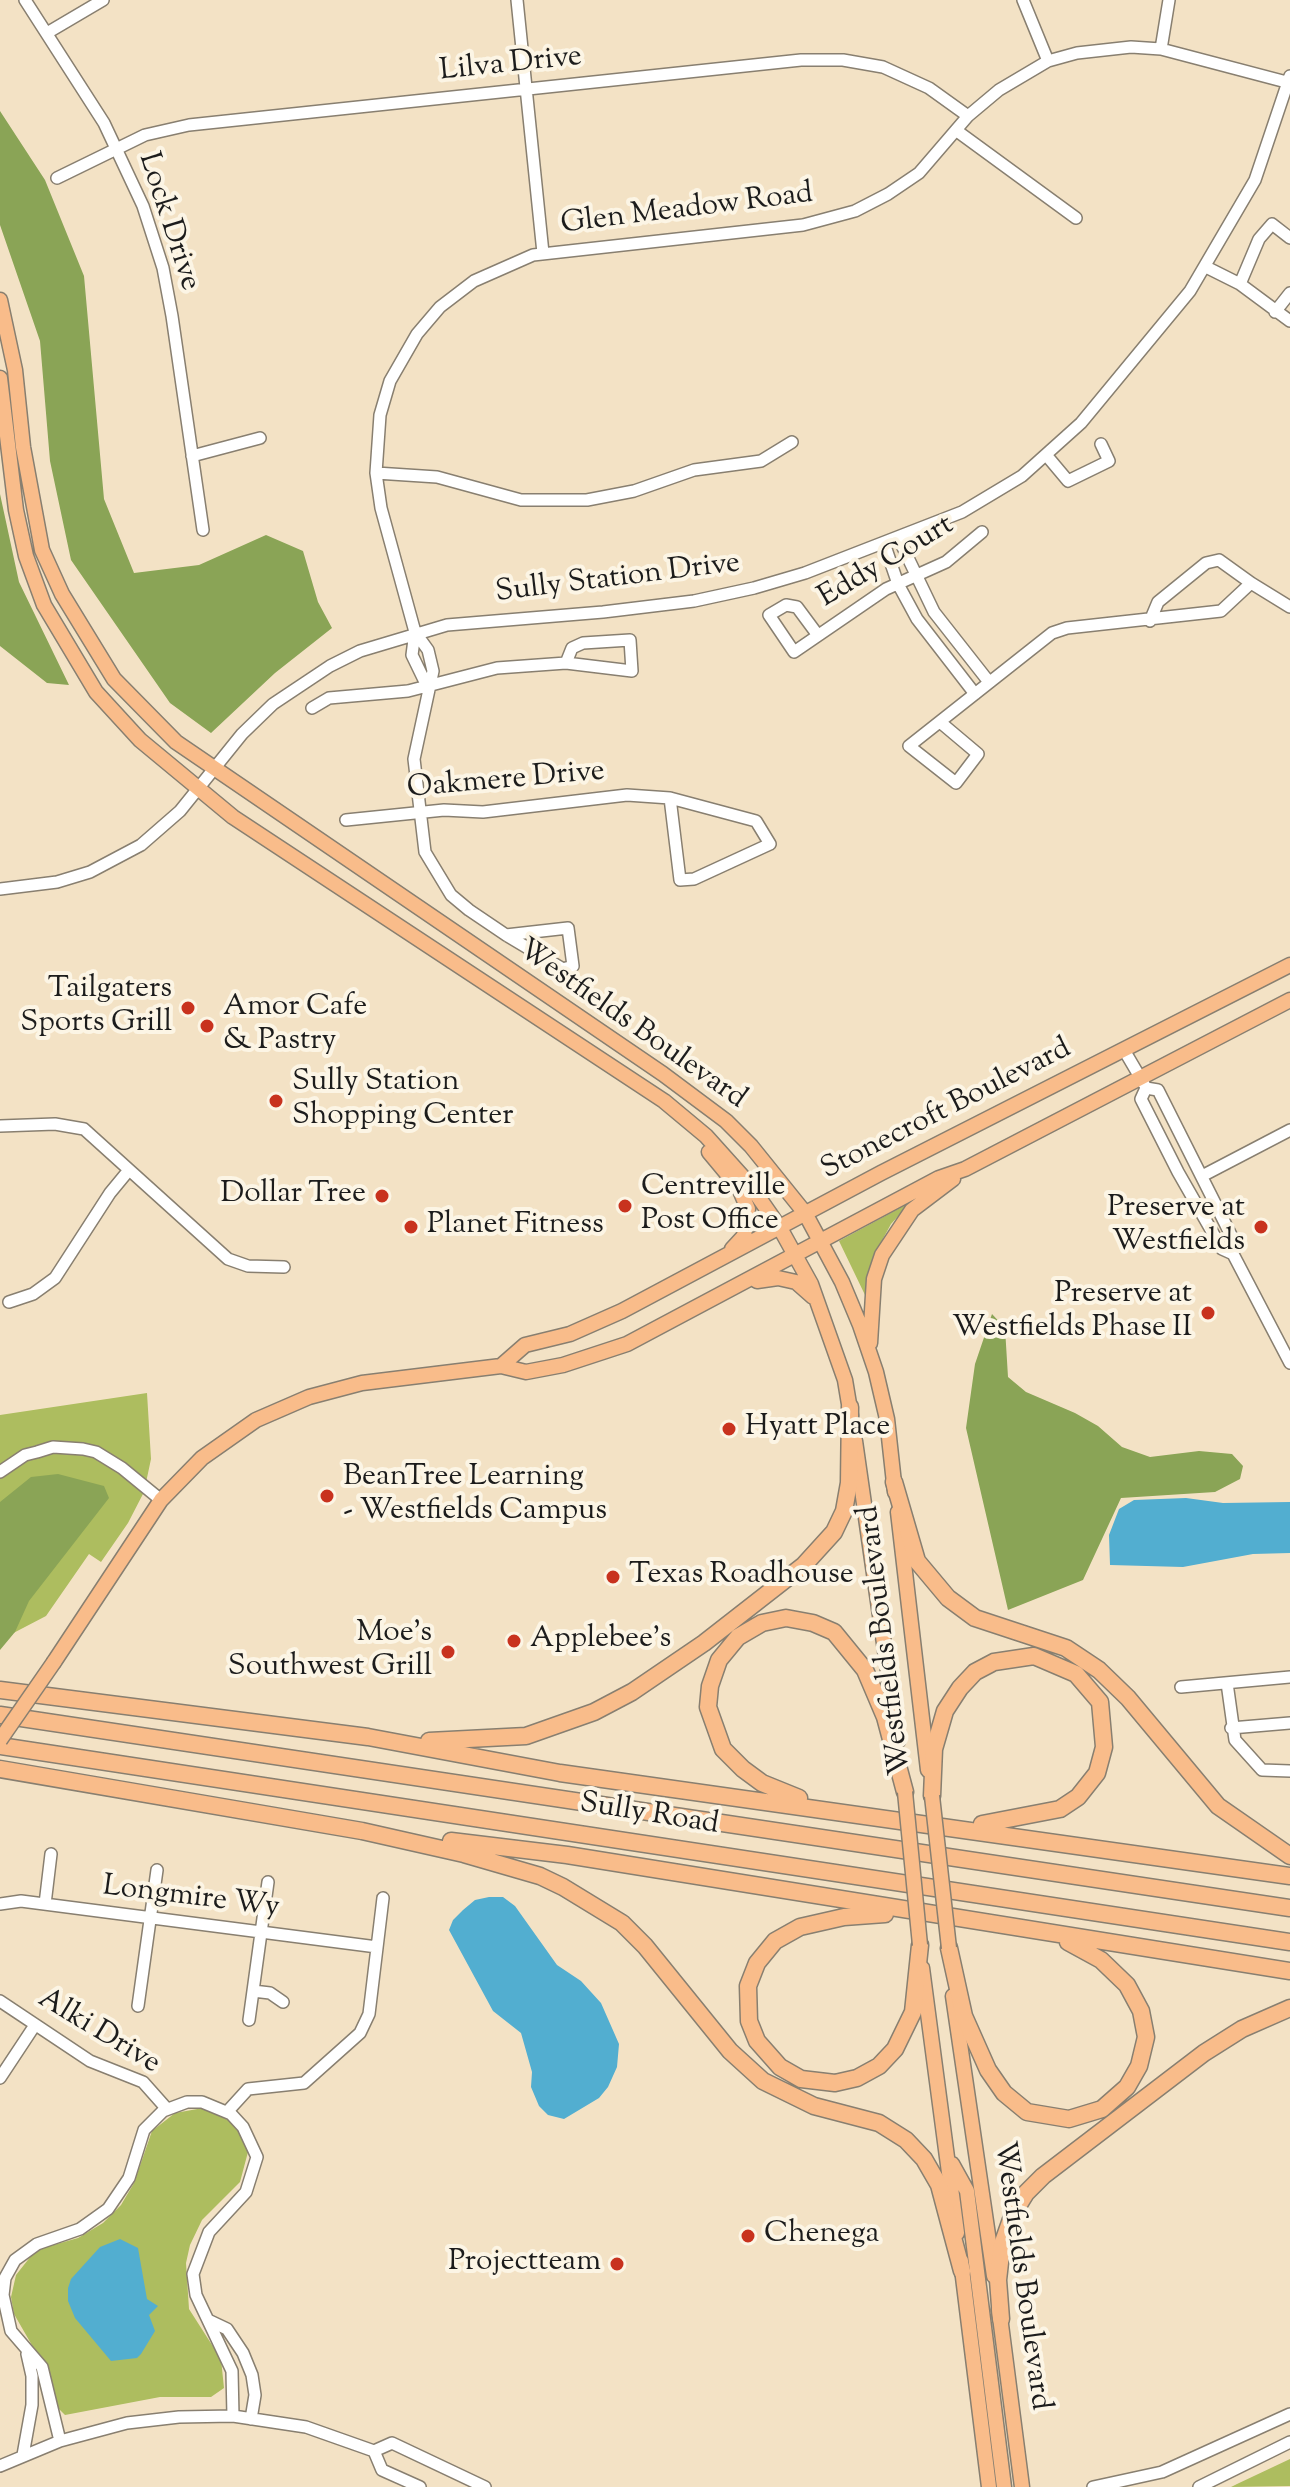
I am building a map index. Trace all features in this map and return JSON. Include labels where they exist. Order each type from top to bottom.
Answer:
[{"type":"highway","points":[[368,1737],[432,1741],[526,1736],[594,1712],[656,1675],[804,1565],[834,1532],[844,1511],[849,1483],[850,1407]]},
{"type":"highway","points":[[894,1482],[917,1561],[934,1585],[959,1609],[992,1625],[1066,1648],[1099,1670],[1128,1698],[1218,1806],[1290,1856]]},
{"type":"highway","points":[[851,1812],[792,1797],[762,1783],[723,1749],[713,1729],[708,1707],[710,1686],[719,1660],[738,1637],[762,1623],[786,1618],[813,1623],[834,1632],[850,1649],[877,1693],[905,1792]]},
{"type":"highway","points":[[932,1796],[934,1749],[945,1711],[975,1672],[994,1662],[1034,1656],[1076,1674],[1091,1688],[1100,1702],[1104,1747],[1097,1773],[1078,1797],[1060,1809],[997,1824],[953,1826]]},
{"type":"highway","points":[[0,1690],[368,1737],[560,1773],[953,1826],[1290,1876]]},
{"type":"highway","name":"Sully Road","points":[[0,1715],[1290,1908]]},
{"type":"highway","name":"Sully Road","points":[[0,1743],[1290,1942]]},
{"type":"highway","points":[[0,1769],[362,1831],[464,1854],[540,1876],[591,1902],[622,1923],[645,1946],[752,2074],[793,2098],[879,2123],[915,2149],[939,2185],[962,2271]]},
{"type":"highway","points":[[362,1831],[567,1855],[1290,1971]]},
{"type":"highway","points":[[920,1945],[917,1991],[909,2023],[887,2059],[867,2073],[835,2083],[801,2079],[780,2067],[757,2041],[749,2021],[748,1986],[757,1963],[775,1941],[786,1933],[819,1921],[922,1913]]},
{"type":"highway","points":[[949,1948],[964,2016],[988,2070],[1004,2093],[1016,2105],[1038,2116],[1069,2119],[1092,2113],[1127,2087],[1139,2066],[1146,2037],[1141,2011],[1127,1985],[1091,1953],[1024,1929]]},
{"type":"highway","points":[[1001,2319],[998,2280],[1002,2245],[1013,2214],[1026,2193],[1055,2167],[1204,2053],[1242,2029],[1290,2008]]},
{"type":"main road","name":"Westfields Boulevard","points":[[0,300],[15,370],[23,447],[42,550],[62,594],[114,679],[176,742],[213,769],[693,1095],[751,1146],[805,1213],[821,1241],[869,1352],[887,1419],[953,2001],[1001,2319],[1022,2487]]},
{"type":"main road","name":"Westfields Boulevard","points":[[0,378],[16,510],[26,556],[44,605],[96,692],[140,740],[198,790],[342,890],[664,1101],[731,1161],[780,1228],[820,1304],[850,1407],[905,1792],[920,1945],[989,2487]]},
{"type":"main road","name":"Stonecroft Boulevard","points":[[501,1366],[525,1345],[598,1323],[805,1213],[1290,965]]},
{"type":"main road","name":"Stonecroft Boulevard","points":[[0,1743],[161,1500],[224,1440],[295,1402],[376,1380],[501,1366],[526,1372],[607,1351],[796,1256],[939,1178],[965,1169],[1143,1083],[1290,1000]]},
{"type":"main road","points":[[686,1120],[692,1134],[739,1188],[748,1209],[744,1236],[717,1261]]},
{"type":"main road","points":[[869,1352],[874,1279],[895,1230],[912,1210],[965,1169]]},
{"type":"main road","points":[[737,1286],[768,1278],[796,1282],[820,1304]]},
{"type":"main road","points":[[948,2157],[967,2191],[1004,2487]]},
{"type":"street","name":"Lock Drive","points":[[25,0],[117,146],[143,206],[163,268],[203,530]]},
{"type":"street","points":[[47,33],[103,0]]},
{"type":"street","points":[[517,0],[543,253]]},
{"type":"street","points":[[1023,0],[1048,61]]},
{"type":"street","points":[[1161,49],[1169,0]]},
{"type":"street","name":"Glen Meadow Road","points":[[506,935],[568,928],[573,966],[563,969],[506,935],[451,895],[425,852],[414,759],[427,686],[433,671],[428,650],[415,632],[381,508],[376,473],[384,400],[399,363],[417,334],[440,307],[474,281],[506,265],[543,253],[803,225],[838,216],[888,194],[919,173],[968,116],[1012,80],[1048,61],[1101,48],[1161,49],[1290,81]]},
{"type":"street","name":"Lilva Drive","points":[[57,178],[117,146],[189,125],[801,60],[843,60],[907,76],[968,116]]},
{"type":"street","name":"Sully Station Drive","points":[[0,889],[57,882],[108,864],[164,827],[242,734],[299,685],[360,651],[415,632],[469,623],[694,601],[805,573],[978,503],[1047,456],[1133,363],[1206,267],[1255,180],[1290,81]]},
{"type":"street","points":[[957,131],[1076,218]]},
{"type":"street","points":[[1240,284],[1259,239],[1272,224],[1290,238]]},
{"type":"street","points":[[1206,267],[1240,284],[1290,321]]},
{"type":"street","points":[[1275,312],[1290,293]]},
{"type":"street","points":[[192,456],[260,438]]},
{"type":"street","points":[[376,473],[437,477],[521,500],[587,500],[634,491],[694,470],[761,461],[792,442]]},
{"type":"street","points":[[1047,456],[1068,481],[1109,461],[1101,444]]},
{"type":"street","name":"Eddy Court","points":[[817,634],[797,607],[786,605],[769,615],[794,652],[817,634],[898,584],[946,562],[982,532]]},
{"type":"street","points":[[898,537],[914,577],[934,612],[989,682]]},
{"type":"street","points":[[884,543],[898,584],[917,619],[975,694]]},
{"type":"street","points":[[1150,621],[1158,602],[1206,563],[1219,560],[1290,607]]},
{"type":"street","points":[[940,722],[978,754],[956,783],[909,746],[1052,633],[1067,628],[1221,611],[1251,583]]},
{"type":"street","points":[[312,708],[329,698],[427,686],[497,668],[566,663],[632,671],[630,640],[583,643],[572,648],[566,663]]},
{"type":"street","name":"Oakmere Drive","points":[[346,820],[419,812],[483,812],[627,795],[670,798],[756,821],[770,844],[694,879],[680,880],[670,798]]},
{"type":"street","points":[[1124,1050],[1143,1083],[1158,1090],[1235,1243],[1233,1254],[1290,1363]]},
{"type":"street","points":[[1143,1083],[1141,1099],[1178,1172],[1222,1249],[1233,1254]]},
{"type":"street","points":[[0,1126],[55,1124],[84,1129],[228,1259],[248,1266],[284,1267]]},
{"type":"street","points":[[1202,1176],[1290,1130]]},
{"type":"street","points":[[9,1302],[33,1294],[55,1278],[110,1193],[129,1170]]},
{"type":"street","points":[[0,1472],[25,1455],[45,1449],[83,1449],[96,1452],[122,1468],[161,1500]]},
{"type":"street","points":[[1181,1687],[1290,1677]]},
{"type":"street","points":[[1227,1683],[1235,1740],[1254,1765],[1274,1772],[1290,1771]]},
{"type":"street","points":[[1231,1728],[1290,1723]]},
{"type":"street","points":[[45,1904],[51,1854]]},
{"type":"street","points":[[138,2006],[157,1870]]},
{"type":"street","points":[[249,2020],[268,1882]]},
{"type":"street","points":[[227,2112],[248,2089],[304,2083],[360,2033],[369,2014],[383,1898]]},
{"type":"street","name":"Longmire Wy","points":[[0,1904],[14,1901],[45,1904],[377,1947]]},
{"type":"street","points":[[253,1991],[270,1993],[283,2002]]},
{"type":"street","name":"Alki Drive","points":[[0,2001],[90,2061],[143,2082],[167,2109]]},
{"type":"street","points":[[0,2078],[35,2025]]},
{"type":"street","points":[[60,2441],[42,2367],[11,2331],[6,2315],[3,2295],[8,2270],[15,2260],[37,2244],[80,2229],[108,2209],[129,2178],[144,2130],[167,2109],[187,2102],[202,2102],[227,2112],[243,2127],[257,2157],[246,2192],[220,2216],[199,2249],[193,2274],[196,2295],[232,2371],[233,2416]]},
{"type":"street","points":[[208,2320],[227,2329],[243,2353],[252,2375],[255,2395],[251,2419]]},
{"type":"street","points":[[23,2455],[32,2405],[32,2376],[26,2349]]},
{"type":"street","points":[[1093,2487],[1162,2472],[1290,2414]]},
{"type":"street","points":[[0,2466],[60,2441],[127,2423],[179,2417],[233,2416],[306,2427],[374,2451],[392,2443],[485,2487]]},
{"type":"street","points":[[1199,2487],[1290,2442]]},
{"type":"street","points":[[374,2451],[382,2470],[420,2487]]},
{"type":"green space","points":[[0,111],[45,180],[84,276],[104,499],[134,573],[199,565],[266,535],[303,551],[318,602],[332,628],[275,673],[211,733],[170,703],[71,560],[50,461],[40,341],[0,225]]},
{"type":"green space","points":[[0,494],[19,582],[69,685],[47,683],[0,646]]},
{"type":"green space","points":[[911,1202],[891,1224],[879,1246],[865,1295],[839,1241]]},
{"type":"green space","points":[[992,1314],[1005,1328],[1008,1377],[1026,1392],[1075,1413],[1098,1426],[1122,1447],[1150,1457],[1199,1451],[1232,1454],[1243,1466],[1240,1479],[1215,1492],[1121,1498],[1083,1580],[1008,1610],[966,1428],[975,1364]]},
{"type":"green space","points":[[147,1393],[151,1459],[144,1492],[128,1523],[101,1562],[89,1554],[46,1616],[0,1640],[0,1415]]},
{"type":"green space","points":[[58,1474],[104,1486],[109,1498],[29,1601],[15,1632],[0,1650],[0,1502],[31,1477]]},
{"type":"green space","points":[[203,2108],[236,2124],[248,2152],[240,2182],[202,2220],[190,2245],[186,2263],[189,2309],[221,2359],[224,2388],[211,2397],[160,2397],[65,2415],[57,2407],[41,2361],[14,2314],[11,2297],[16,2275],[31,2256],[43,2248],[78,2238],[103,2223],[121,2205],[134,2183],[152,2131],[175,2113]]},
{"type":"green space","points":[[1290,2459],[1290,2486],[1231,2487],[1237,2484]]},
{"type":"water","points":[[1186,1498],[1223,1503],[1290,1502],[1290,1553],[1253,1554],[1183,1567],[1110,1565],[1109,1535],[1119,1509],[1134,1500]]},
{"type":"water","points":[[503,1897],[515,1906],[557,1965],[581,1981],[601,2003],[619,2044],[617,2067],[608,2087],[599,2098],[564,2119],[548,2115],[539,2106],[531,2087],[532,2072],[521,2033],[493,2011],[449,1930],[453,1920],[475,1900]]},
{"type":"water","points":[[120,2239],[138,2248],[147,2299],[158,2306],[149,2315],[155,2331],[141,2354],[137,2358],[111,2361],[75,2318],[68,2301],[68,2288],[71,2279],[100,2247]]},
{"type":"place","name":"Tailgaters Sports Grill","points":[[188,1008]]},
{"type":"place","name":"Amor Cafe & Pastry","points":[[207,1026]]},
{"type":"place","name":"Sully Station Shopping Center","points":[[276,1101]]},
{"type":"place","name":"Dollar Tree","points":[[382,1196]]},
{"type":"place","name":"Centreville Post Office","points":[[625,1206]]},
{"type":"place","name":"Planet Fitness","points":[[411,1227]]},
{"type":"place","name":"Preserve at Westfields","points":[[1261,1227]]},
{"type":"place","name":"Preserve at Westfields Phase II","points":[[1208,1313]]},
{"type":"place","name":"Hyatt Place","points":[[729,1429]]},
{"type":"place","name":"BeanTree Learning - Westfields Campus","points":[[327,1496]]},
{"type":"place","name":"Texas Roadhouse","points":[[613,1577]]},
{"type":"place","name":"Applebee's","points":[[514,1641]]},
{"type":"place","name":"Moe's Southwest Grill","points":[[448,1652]]},
{"type":"place","name":"Chenega","points":[[748,2236]]},
{"type":"place","name":"Projectteam","points":[[617,2264]]}]
